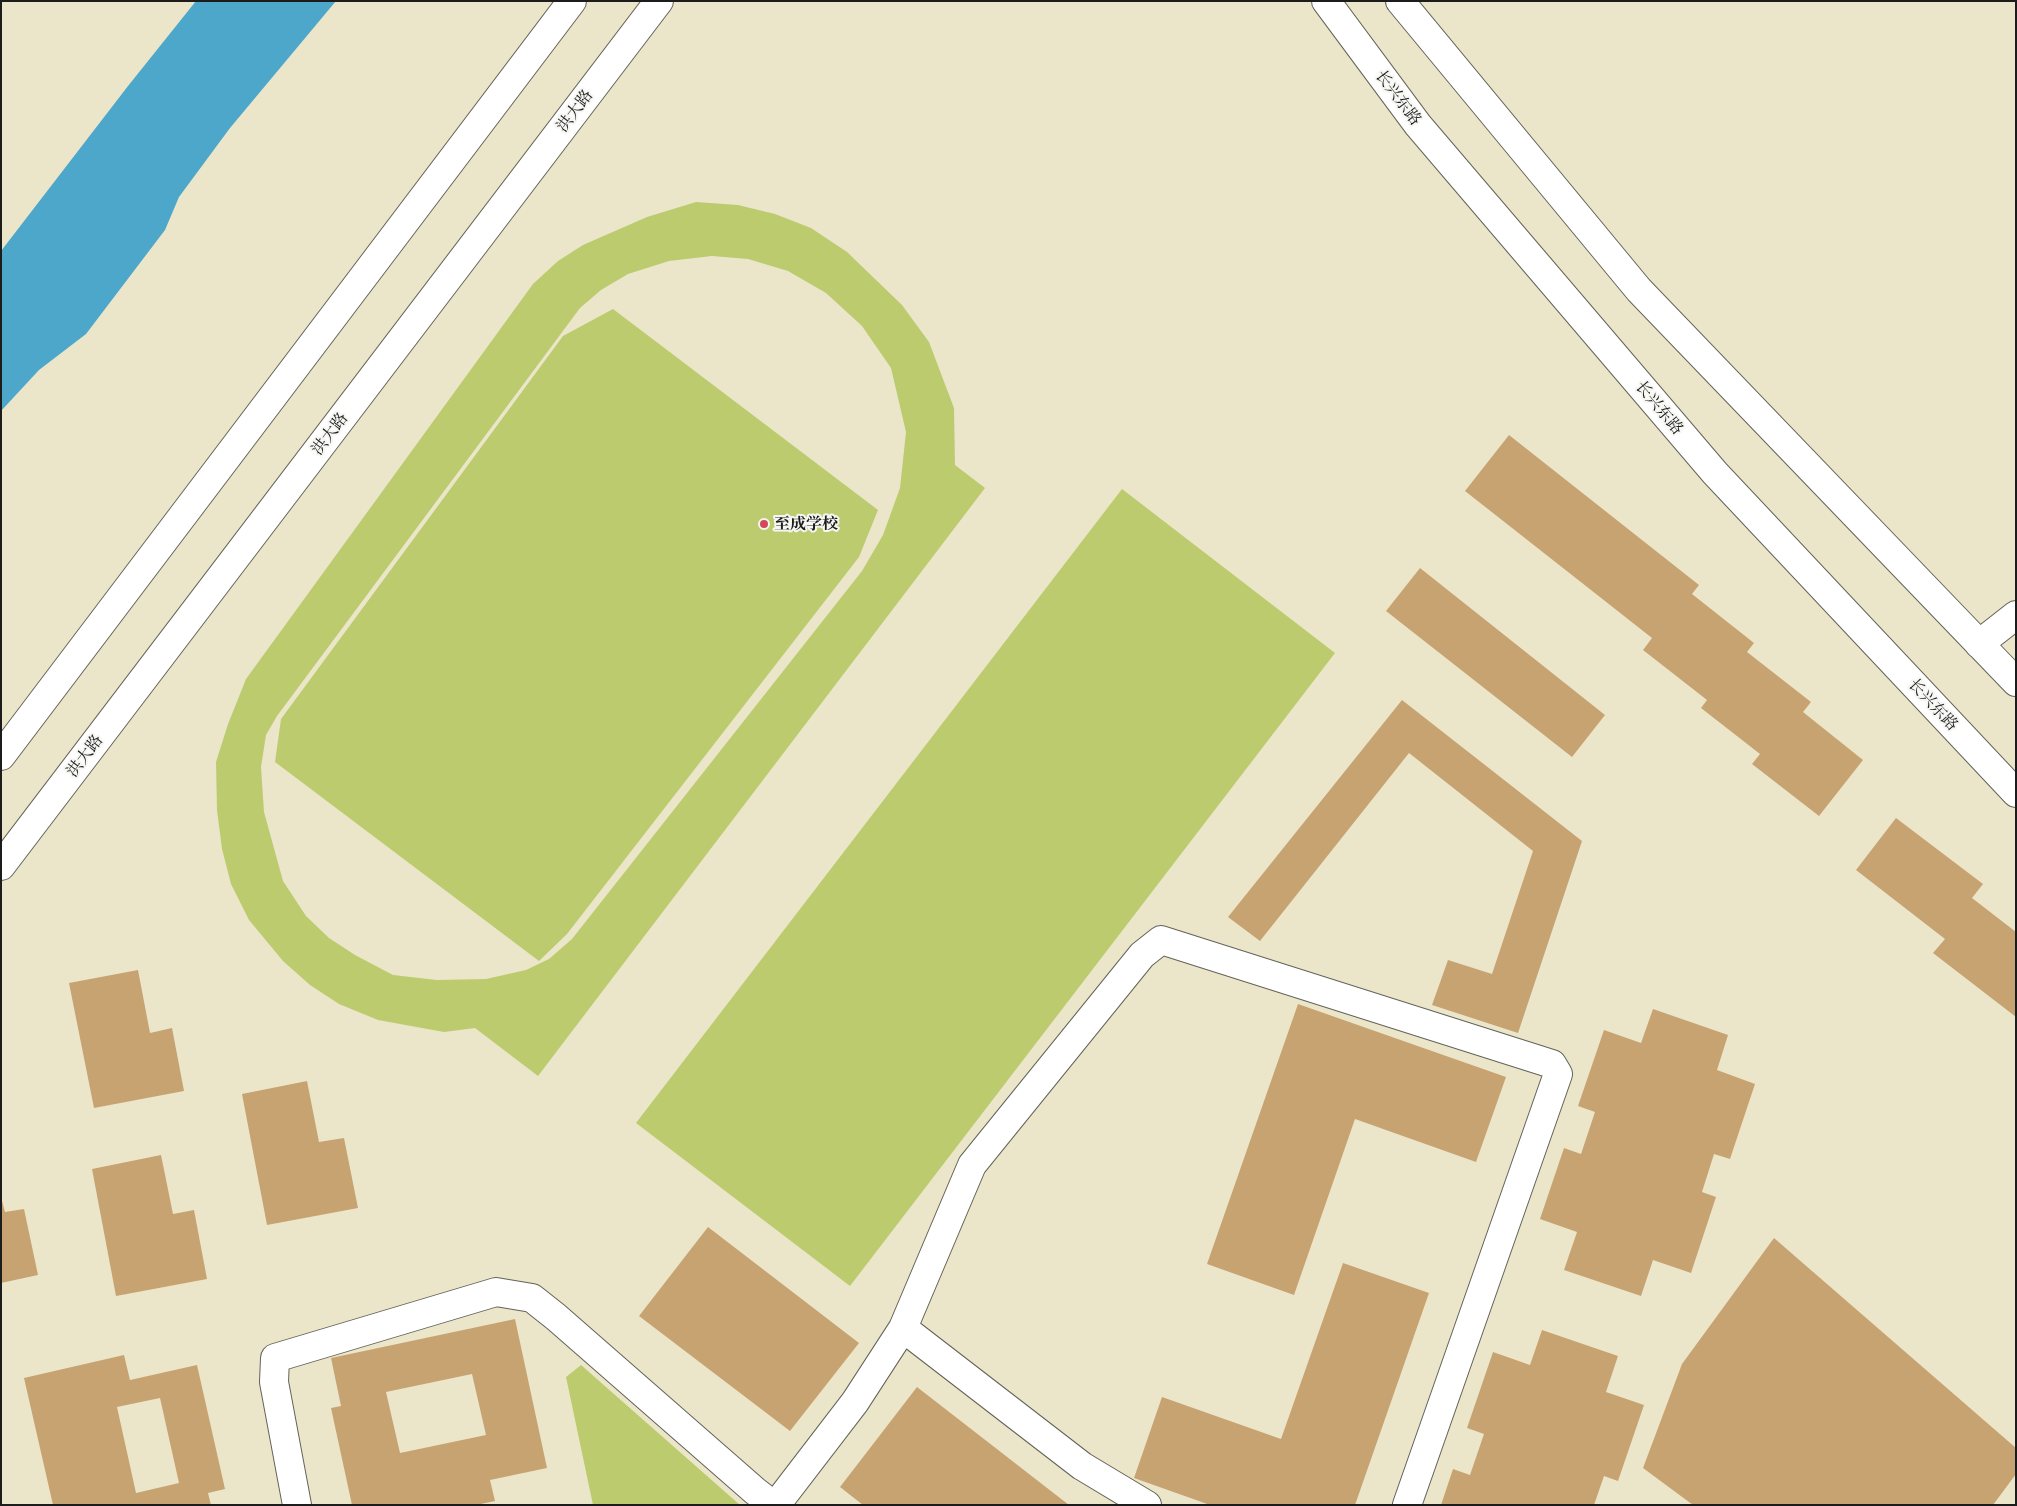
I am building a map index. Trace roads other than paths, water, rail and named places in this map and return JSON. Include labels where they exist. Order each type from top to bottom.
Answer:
[{"type":"main road","points":[[1,756],[572,1]]},
{"type":"main road","name":"洪大路","points":[[1,866],[659,1]]},
{"type":"main road","name":"长兴东路","points":[[1326,1],[1418,125],[1714,473],[2016,793]]},
{"type":"main road","points":[[1400,1],[1639,290],[2016,682]]},
{"type":"main road","points":[[1979,644],[2016,615]]},
{"type":"main road","points":[[298,1505],[274,1382],[275,1358],[496,1292],[532,1298],[564,1323],[755,1491],[775,1505],[855,1402],[903,1328],[972,1165],[1142,955],[1161,940],[1552,1064],[1558,1074],[1407,1505]]},
{"type":"main road","points":[[903,1328],[1082,1466],[1147,1505]]},
{"type":"water","points":[[196,1],[336,1],[230,128],[179,197],[165,230],[86,334],[39,370],[1,411],[1,251]]},
{"type":"place","name":"至成学校","points":[[764,524]]}]
